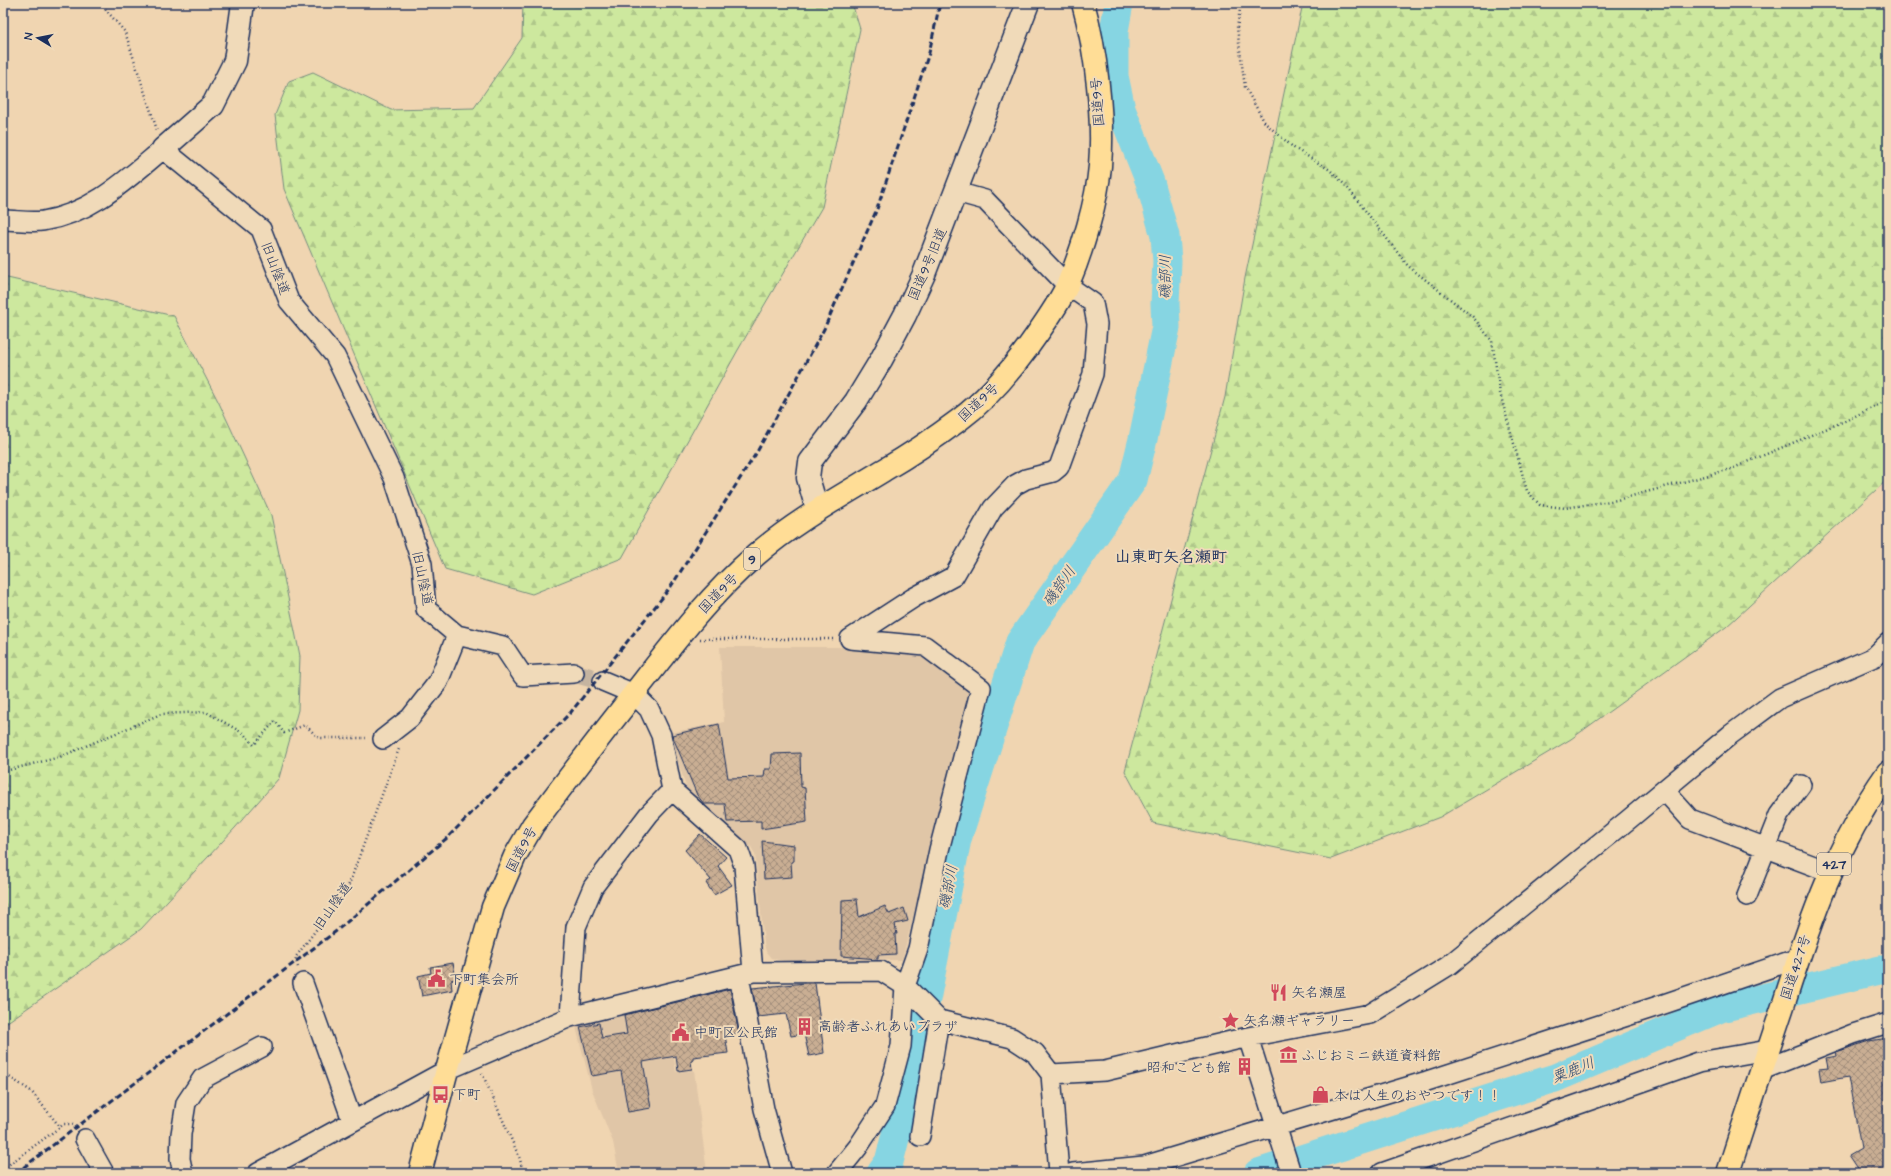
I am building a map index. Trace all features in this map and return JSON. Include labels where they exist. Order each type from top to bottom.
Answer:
[{"type":"highway","name":"国道9号","points":[[420,1173],[446,1070],[493,907],[515,856],[533,825],[680,634],[716,592],[756,554],[817,509],[886,469],[962,418],[993,390],[1020,357],[1044,324],[1067,285],[1081,247],[1092,208],[1100,167],[1100,116],[1090,27],[1083,3]]},
{"type":"highway","name":"国道427号","points":[[1728,1173],[1819,898],[1848,834],[1863,808],[1888,772]]},
{"type":"street","points":[[3,220],[42,221],[76,212],[120,186],[213,105],[235,60],[243,3]]},
{"type":"street","name":"国道9号旧道","points":[[817,509],[808,478],[810,462],[856,401],[881,360],[905,315],[924,274],[1028,3]]},
{"type":"street","name":"旧山陰道","points":[[163,149],[261,229],[289,301],[335,356],[394,478],[422,564],[426,609],[457,635]]},
{"type":"street","points":[[850,639],[913,598],[954,576],[993,508],[1015,485],[1026,479],[1053,472],[1059,467],[1093,374],[1097,324],[1093,303],[1067,285],[985,200],[956,192]]},
{"type":"street","points":[[392,743],[438,682],[457,635],[503,646],[523,676],[574,673]]},
{"type":"street","points":[[837,1173],[858,1147],[885,1106],[901,1046],[905,986],[918,949],[939,850],[981,688],[925,646],[850,639]]},
{"type":"street","points":[[1051,1074],[1105,1071],[1248,1036],[1370,1014],[1448,966],[1730,735],[1780,698],[1874,657],[1888,643]]},
{"type":"street","points":[[603,681],[634,694],[649,709],[661,735],[672,790],[738,849],[744,866],[746,974],[764,1109],[782,1173]]},
{"type":"street","points":[[1747,896],[1779,815],[1801,785]]},
{"type":"street","points":[[570,1017],[576,927],[593,887],[649,814],[672,790]]},
{"type":"street","points":[[1664,790],[1690,819],[1830,872]]},
{"type":"street","points":[[1073,1173],[1144,1166],[1276,1129],[1797,961]]},
{"type":"street","points":[[258,1173],[352,1120],[446,1070],[570,1017],[746,974],[881,971],[905,986],[939,1020],[1012,1038],[1035,1053],[1051,1074],[1059,1173]]},
{"type":"street","points":[[303,983],[352,1120]]},
{"type":"street","points":[[920,1136],[939,1020]]},
{"type":"street","points":[[1382,1173],[1699,1062],[1767,1053],[1853,1034],[1888,1023]]},
{"type":"street","points":[[1248,1036],[1291,1173]]},
{"type":"street","points":[[182,1173],[180,1159],[181,1134],[186,1103],[202,1079],[262,1047]]},
{"type":"street","points":[[85,1139],[104,1173]]},
{"type":"path","points":[[100,3],[125,32],[163,149]]},
{"type":"path","points":[[1241,3],[1237,28],[1245,87],[1265,123],[1294,148],[1330,170],[1347,187],[1408,266],[1473,317],[1492,341],[1500,393],[1527,491],[1540,505],[1566,508],[1616,500],[1731,469],[1846,420],[1888,400]]},
{"type":"path","points":[[680,634],[704,640],[850,639]]},
{"type":"path","points":[[3,769],[5,771],[60,757],[162,714],[206,712],[243,733],[254,745],[275,721],[284,733],[305,725],[319,738],[392,743]]},
{"type":"path","name":"旧山陰道","points":[[303,983],[295,958],[348,887],[392,743]]},
{"type":"path","points":[[476,1057],[520,1159],[523,1173]]},
{"type":"path","points":[[3,1073],[30,1091],[60,1127]]},
{"type":"path","points":[[3,1169],[64,1124],[74,1124],[85,1139]]},
{"type":"shaded area","points":[[720,647],[838,647],[923,657],[966,688],[970,693],[902,960],[784,961],[771,958],[766,952],[755,854],[751,847],[691,797],[687,790],[669,733],[724,722]]},
{"type":"shaded area","points":[[666,997],[676,1072],[694,1070],[707,1173],[619,1173],[613,1142],[592,1090],[575,1023]]},
{"type":"green space","points":[[523,3],[852,3],[860,29],[822,207],[738,350],[622,558],[532,594],[445,569],[284,189],[275,115],[289,81],[313,72],[391,110],[474,108],[522,38]]},
{"type":"green space","points":[[1303,3],[1888,3],[1888,479],[1726,627],[1571,739],[1440,817],[1331,859],[1153,823],[1125,771],[1225,397],[1245,278]]},
{"type":"green space","points":[[3,277],[174,316],[219,403],[271,515],[300,656],[298,710],[279,778],[235,828],[141,929],[3,1025]]},
{"type":"building","points":[[719,724],[728,778],[764,777],[765,769],[771,769],[772,754],[800,753],[801,787],[805,788],[807,822],[761,829],[761,821],[727,822],[725,804],[704,804],[697,795],[672,735]]},
{"type":"building","points":[[700,834],[726,857],[718,866],[732,885],[714,895],[706,883],[711,880],[685,850]]},
{"type":"building","points":[[762,841],[794,845],[794,861],[791,862],[792,877],[764,879]]},
{"type":"building","points":[[857,899],[859,917],[885,906],[889,914],[904,908],[908,921],[895,924],[897,934],[895,934],[896,954],[878,955],[878,959],[841,956],[842,900]]},
{"type":"building","name":"下町集会所","points":[[453,963],[456,979],[451,980],[452,990],[422,996],[418,976],[431,973],[430,967]]},
{"type":"building","name":"高齢者ふれあいプラザ","points":[[815,983],[824,1053],[809,1056],[804,1034],[791,1036],[786,1014],[758,1017],[752,988]]},
{"type":"building","points":[[730,989],[739,1033],[725,1035],[728,1053],[693,1057],[693,1061],[691,1061],[692,1069],[678,1071],[676,1056],[643,1062],[651,1108],[628,1112],[621,1071],[592,1076],[580,1027],[599,1023],[602,1038],[627,1034],[624,1015]]},
{"type":"building","points":[[1888,1038],[1888,1067],[1885,1067],[1888,1082],[1888,1173],[1861,1173],[1849,1155],[1861,1148],[1848,1077],[1821,1082],[1819,1069],[1828,1068],[1826,1058],[1837,1056],[1836,1052],[1869,1041]]},
{"type":"waterway","name":"磯部川","points":[[881,1173],[889,1162],[913,1067],[957,839],[1020,642],[1133,480],[1166,327],[1165,304],[1167,261],[1165,236],[1150,182],[1121,109],[1114,76],[1114,31],[1119,3]]},
{"type":"waterway","name":"粟鹿川","points":[[1258,1173],[1555,1078],[1721,1008],[1880,970],[1888,970]]},
{"type":"tunnel","points":[[574,673],[603,681]]},
{"type":"railway","points":[[16,1173],[335,932],[447,838],[571,712],[670,588],[757,452],[824,329],[877,209],[929,53],[940,3]]},
{"type":"place","name":"下町集会所","points":[[436,979]]},
{"type":"place","name":"矢名瀬屋","points":[[1278,992]]},
{"type":"place","name":"矢名瀬ギャラリー","points":[[1230,1020]]},
{"type":"place","name":"高齢者ふれあいプラザ","points":[[805,1026]]},
{"type":"place","name":"中町区公民館","points":[[681,1032]]},
{"type":"place","name":"ふじおミニ鉄道資料館","points":[[1288,1055]]},
{"type":"place","name":"昭和こども館","points":[[1244,1067]]},
{"type":"place","name":"下町","points":[[440,1094]]},
{"type":"place","name":"本は人生のおやつです！！","points":[[1321,1095]]},
{"type":"district","name":"山東町矢名瀬町","points":[[1171,556]]}]
